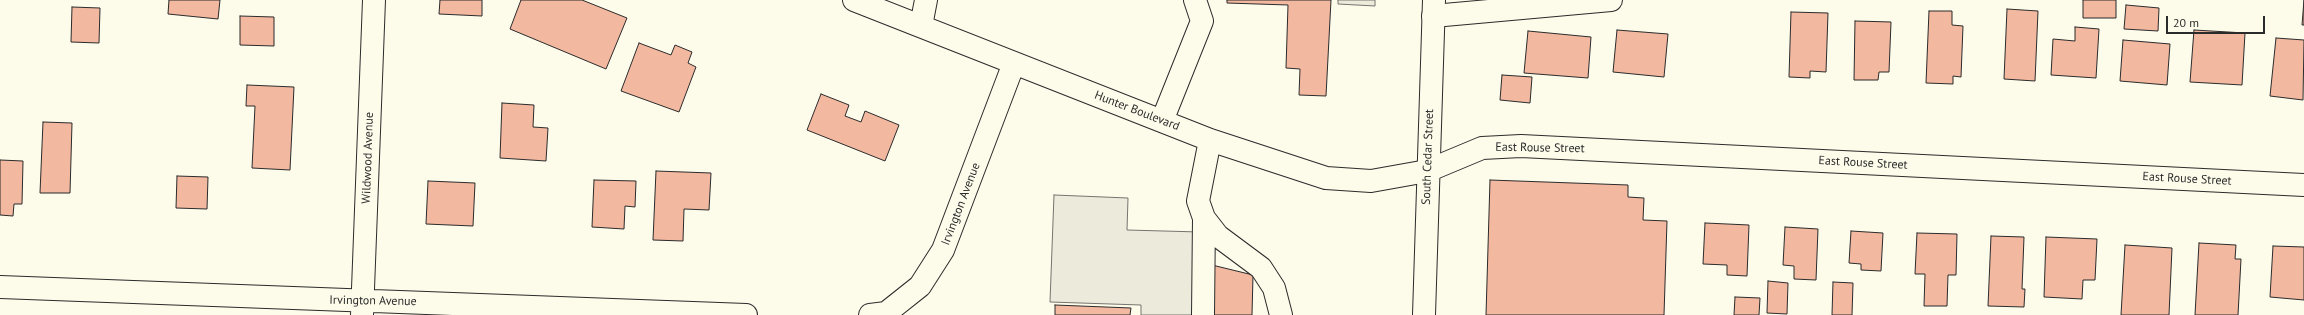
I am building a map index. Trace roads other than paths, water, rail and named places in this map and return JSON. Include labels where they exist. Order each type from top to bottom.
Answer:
[{"type":"street","name":"Wildwood Avenue","points":[[362,307],[374,0]]},
{"type":"street","name":"Hunter Boulevard","points":[[854,0],[1210,140],[1326,178],[1371,181],[1427,171]]},
{"type":"street","points":[[921,26],[926,0]]},
{"type":"street","points":[[1162,121],[1202,20],[1195,0]]},
{"type":"street","points":[[1434,8],[1611,0]]},
{"type":"street","name":"South Cedar Street","points":[[1424,315],[1427,171],[1434,8]]},
{"type":"street","name":"Irvington Avenue","points":[[870,315],[886,313],[920,286],[943,250],[1014,63]]},
{"type":"street","points":[[1210,140],[1198,201],[1204,218],[1218,236],[1261,268],[1274,288],[1281,315]]},
{"type":"street","name":"East Rouse Street","points":[[1427,171],[1482,148],[1521,146],[2304,185]]},
{"type":"street","points":[[1203,315],[1204,218]]},
{"type":"street","name":"Irvington Avenue","points":[[0,287],[331,300],[362,307],[746,315]]}]
